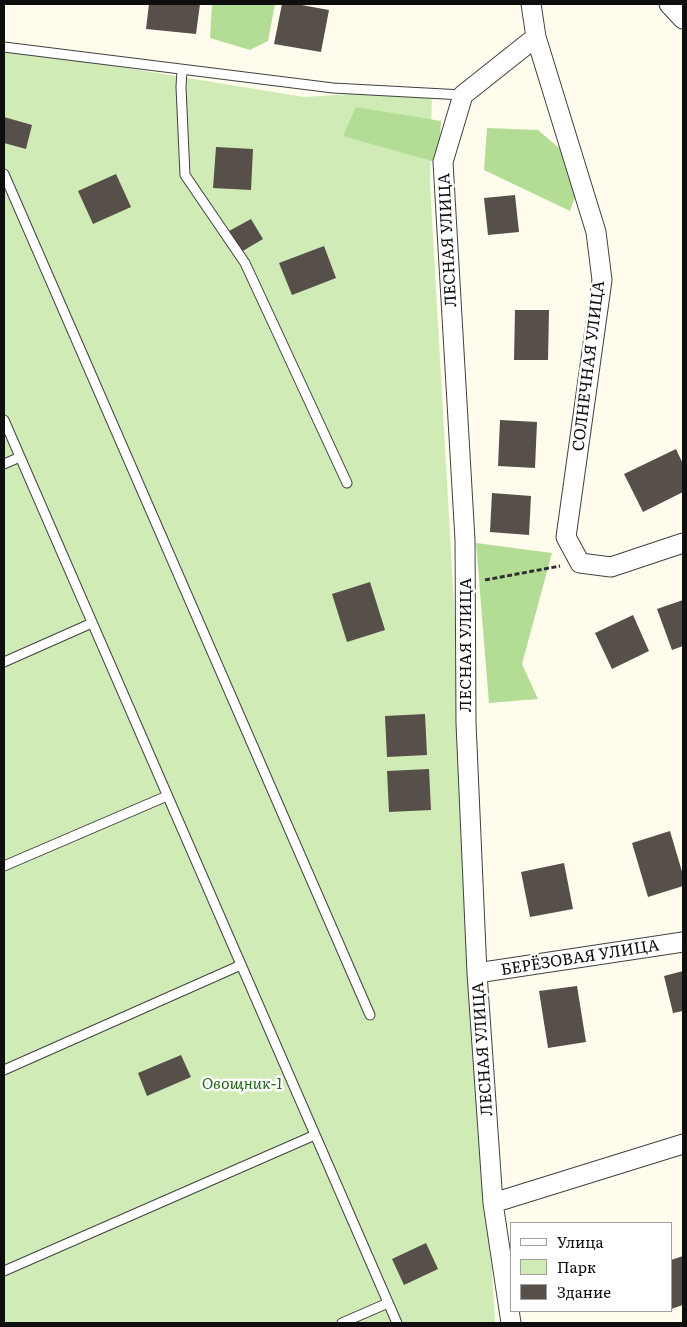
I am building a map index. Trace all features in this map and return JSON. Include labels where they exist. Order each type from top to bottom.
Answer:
[{"type":"street","points":[[463,95],[536,37],[531,4]]},
{"type":"street","points":[[668,4],[683,19]]},
{"type":"street","name":"СОЛНЕЧНАЯ УЛИЦА","points":[[536,37],[596,232],[602,280],[566,537],[580,563]]},
{"type":"street","name":"ЛЕСНАЯ УЛИЦА","points":[[463,95],[444,162],[465,530],[466,723],[477,973],[493,1203],[511,1323]]},
{"type":"street","points":[[580,563],[611,567],[683,543]]},
{"type":"street","name":"БЕРЁЗОВАЯ УЛИЦА","points":[[477,973],[683,942]]},
{"type":"street","points":[[493,1203],[683,1144]]},
{"type":"lane","points":[[4,47],[333,88],[463,95]]},
{"type":"lane","points":[[182,70],[185,175],[245,263],[348,483]]},
{"type":"lane","points":[[4,174],[370,1015]]},
{"type":"lane","points":[[4,420],[397,1323]]},
{"type":"lane","points":[[4,464],[20,457]]},
{"type":"lane","points":[[4,662],[92,623]]},
{"type":"lane","points":[[4,866],[167,796]]},
{"type":"lane","points":[[4,1070],[241,965]]},
{"type":"lane","points":[[4,1271],[315,1135]]},
{"type":"lane","points":[[342,1323],[388,1303]]},
{"type":"path","points":[[465,583],[580,563]]},
{"type":"green space","points":[[212,4],[275,4],[268,41],[250,50],[210,38]]},
{"type":"green space","name":"Овощник-1","points":[[4,45],[10,49],[304,97],[432,89],[430,184],[495,1323],[4,1323]]},
{"type":"green space","points":[[356,107],[441,121],[439,163],[343,136]]},
{"type":"green space","points":[[487,128],[538,130],[585,170],[570,211],[484,170]]},
{"type":"green space","points":[[476,543],[552,553],[522,664],[538,699],[489,703]]},
{"type":"building","points":[[149,4],[200,4],[196,34],[146,29]]},
{"type":"building","points":[[282,4],[296,4],[329,10],[321,52],[274,44]]},
{"type":"building","points":[[4,117],[32,125],[26,149],[4,143]]},
{"type":"building","points":[[216,147],[253,149],[251,190],[213,188]]},
{"type":"building","points":[[116,174],[131,207],[93,224],[78,191]]},
{"type":"building","points":[[515,195],[519,232],[488,235],[484,198]]},
{"type":"building","points":[[251,219],[263,239],[241,252],[229,231]]},
{"type":"building","points":[[324,246],[336,278],[292,295],[279,263]]},
{"type":"building","points":[[515,310],[549,310],[548,360],[514,360]]},
{"type":"building","points":[[500,420],[537,422],[535,468],[498,466]]},
{"type":"building","points":[[676,449],[683,464],[683,492],[643,512],[624,474]]},
{"type":"building","points":[[492,493],[531,496],[529,535],[490,532]]},
{"type":"building","points":[[370,582],[385,630],[347,642],[332,594]]},
{"type":"building","points":[[683,600],[683,646],[672,650],[657,609]]},
{"type":"building","points":[[633,615],[649,651],[612,669],[595,633]]},
{"type":"building","points":[[425,714],[427,755],[387,757],[385,716]]},
{"type":"building","points":[[429,769],[431,810],[389,812],[387,771]]},
{"type":"building","points":[[670,831],[683,875],[683,886],[648,897],[632,843]]},
{"type":"building","points":[[564,863],[573,909],[530,917],[521,872]]},
{"type":"building","points":[[683,971],[683,1011],[673,1013],[664,976]]},
{"type":"building","points":[[577,986],[586,1042],[548,1048],[539,991]]},
{"type":"building","points":[[181,1055],[191,1077],[147,1096],[138,1073]]},
{"type":"building","points":[[426,1243],[438,1269],[404,1285],[392,1259]]},
{"type":"building","points":[[683,1256],[683,1305],[672,1309],[672,1260]]}]
